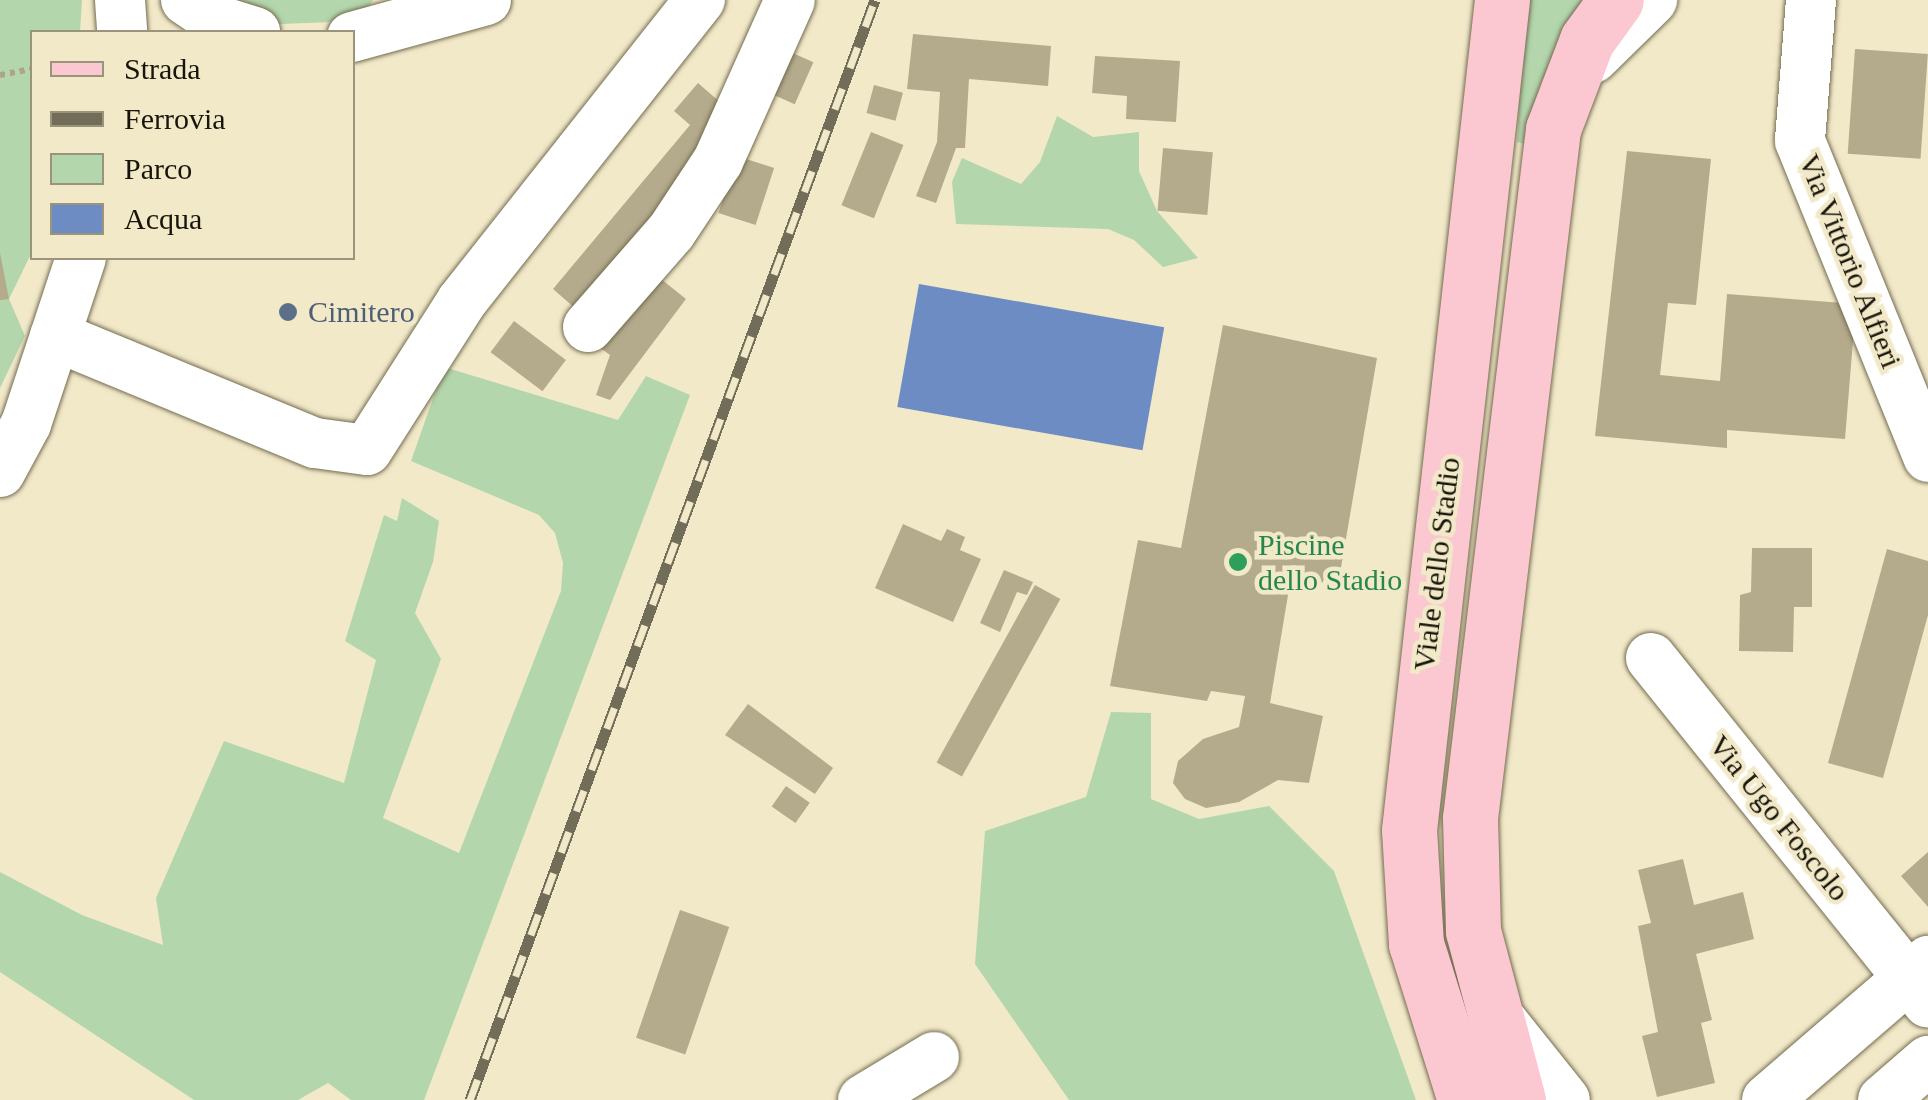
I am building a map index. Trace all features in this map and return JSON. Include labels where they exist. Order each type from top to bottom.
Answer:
[{"type":"main road","name":"Viale dello Stadio","points":[[1465,1100],[1416,944],[1409,830],[1498,7]]},
{"type":"main road","name":"Viale dello Stadio","points":[[1518,1100],[1473,931],[1470,818],[1553,129],[1590,41]]},
{"type":"street","points":[[120,0],[122,30]]},
{"type":"street","points":[[186,0],[216,20],[248,30]]},
{"type":"street","points":[[386,22],[486,0]]},
{"type":"street","points":[[55,336],[315,443],[367,450],[462,301],[700,0]]},
{"type":"street","points":[[588,327],[671,232],[718,161],[790,0]]},
{"type":"street","points":[[1590,41],[1652,0]]},
{"type":"street","name":"Via Vittorio Alfieri","points":[[1811,0],[1800,141],[1928,457]]},
{"type":"street","points":[[0,472],[26,424],[80,260]]},
{"type":"street","name":"Via Ugo Foscolo","points":[[1651,658],[1921,980]]},
{"type":"street","points":[[1767,1100],[1921,980]]},
{"type":"street","points":[[1496,1014],[1565,1100]]},
{"type":"street","points":[[863,1100],[934,1057]]},
{"type":"street","points":[[1883,1100],[1928,1062]]},
{"type":"path","points":[[0,75],[30,69]]},
{"type":"green space","points":[[0,0],[82,0],[80,30],[30,30],[30,256],[9,299],[25,336],[0,388]]},
{"type":"green space","points":[[207,0],[373,0],[359,21],[253,25]]},
{"type":"green space","points":[[1525,0],[1598,0],[1525,144],[1517,142]]},
{"type":"green space","points":[[1057,116],[1093,137],[1139,132],[1139,171],[1157,211],[1198,258],[1163,267],[1134,240],[1108,229],[956,224],[952,182],[962,158],[1021,184],[1040,162]]},
{"type":"green space","points":[[444,367],[618,420],[646,376],[690,395],[424,1100],[351,1100],[328,1083],[298,1100],[194,1100],[0,972],[0,872],[82,915],[163,945],[156,898],[224,741],[344,783],[376,660],[345,641],[384,515],[397,521],[402,498],[439,521],[433,562],[415,613],[441,659],[383,818],[459,853],[561,591],[563,563],[555,533],[539,515],[411,461]]},
{"type":"green space","points":[[1111,712],[1151,713],[1151,799],[1199,819],[1269,806],[1334,871],[1416,1100],[1069,1100],[975,964],[985,831],[1086,797]]},
{"type":"water","points":[[919,284],[1164,327],[1143,450],[897,407]]},
{"type":"building","points":[[913,34],[1051,46],[1048,86],[969,79],[965,148],[956,148],[936,203],[916,196],[937,142],[940,92],[907,89]]},
{"type":"building","points":[[1855,49],[1928,54],[1920,159],[1848,154]]},
{"type":"building","points":[[786,50],[813,62],[795,104],[767,92]]},
{"type":"building","points":[[1095,56],[1180,61],[1176,122],[1126,119],[1127,96],[1092,93]]},
{"type":"building","points":[[698,83],[736,116],[584,316],[553,289],[690,125],[674,111]]},
{"type":"building","points":[[874,85],[903,93],[895,121],[866,113]]},
{"type":"building","points":[[871,132],[903,145],[874,218],[841,205]]},
{"type":"building","points":[[1163,148],[1213,152],[1207,215],[1158,211]]},
{"type":"building","points":[[1627,151],[1711,159],[1696,305],[1668,303],[1660,375],[1720,381],[1727,294],[1856,304],[1845,439],[1727,430],[1727,448],[1595,436]]},
{"type":"building","points":[[737,156],[774,168],[756,225],[718,213]]},
{"type":"building","points":[[0,253],[9,299],[0,300]]},
{"type":"building","points":[[646,267],[686,299],[610,400],[596,395],[610,355],[586,338]]},
{"type":"building","points":[[514,321],[566,360],[542,391],[491,352]]},
{"type":"building","name":"Piscine dello Stadio","points":[[1223,325],[1377,358],[1338,585],[1291,577],[1270,703],[1323,716],[1309,783],[1278,780],[1239,802],[1206,808],[1185,799],[1173,783],[1178,761],[1203,739],[1239,727],[1245,696],[1211,691],[1207,701],[1110,686],[1138,540],[1181,548]]},
{"type":"building","points":[[903,524],[941,541],[947,529],[965,537],[960,550],[981,559],[953,622],[875,588]]},
{"type":"building","points":[[1752,548],[1812,548],[1812,607],[1794,607],[1793,652],[1739,651],[1740,595],[1751,592]]},
{"type":"building","points":[[1887,549],[1928,561],[1928,615],[1883,778],[1828,763]]},
{"type":"building","points":[[1004,570],[1033,582],[1027,595],[1017,592],[1000,632],[980,623]]},
{"type":"building","points":[[1035,585],[1060,599],[962,777],[937,763]]},
{"type":"building","points":[[748,704],[833,768],[815,794],[725,735]]},
{"type":"building","points":[[786,786],[810,803],[795,823],[772,806]]},
{"type":"building","points":[[1928,852],[1928,907],[1901,876]]},
{"type":"building","points":[[1683,859],[1694,905],[1743,892],[1754,939],[1696,954],[1712,1020],[1701,1023],[1715,1083],[1657,1097],[1642,1036],[1658,1032],[1638,926],[1651,923],[1638,870]]},
{"type":"building","points":[[680,910],[729,927],[685,1055],[636,1038]]},
{"type":"railway","points":[[470,1100],[875,0]]},
{"type":"place","name":"Cimitero","points":[[288,312]]},
{"type":"place","name":"Piscine dello Stadio","points":[[1238,562]]}]
